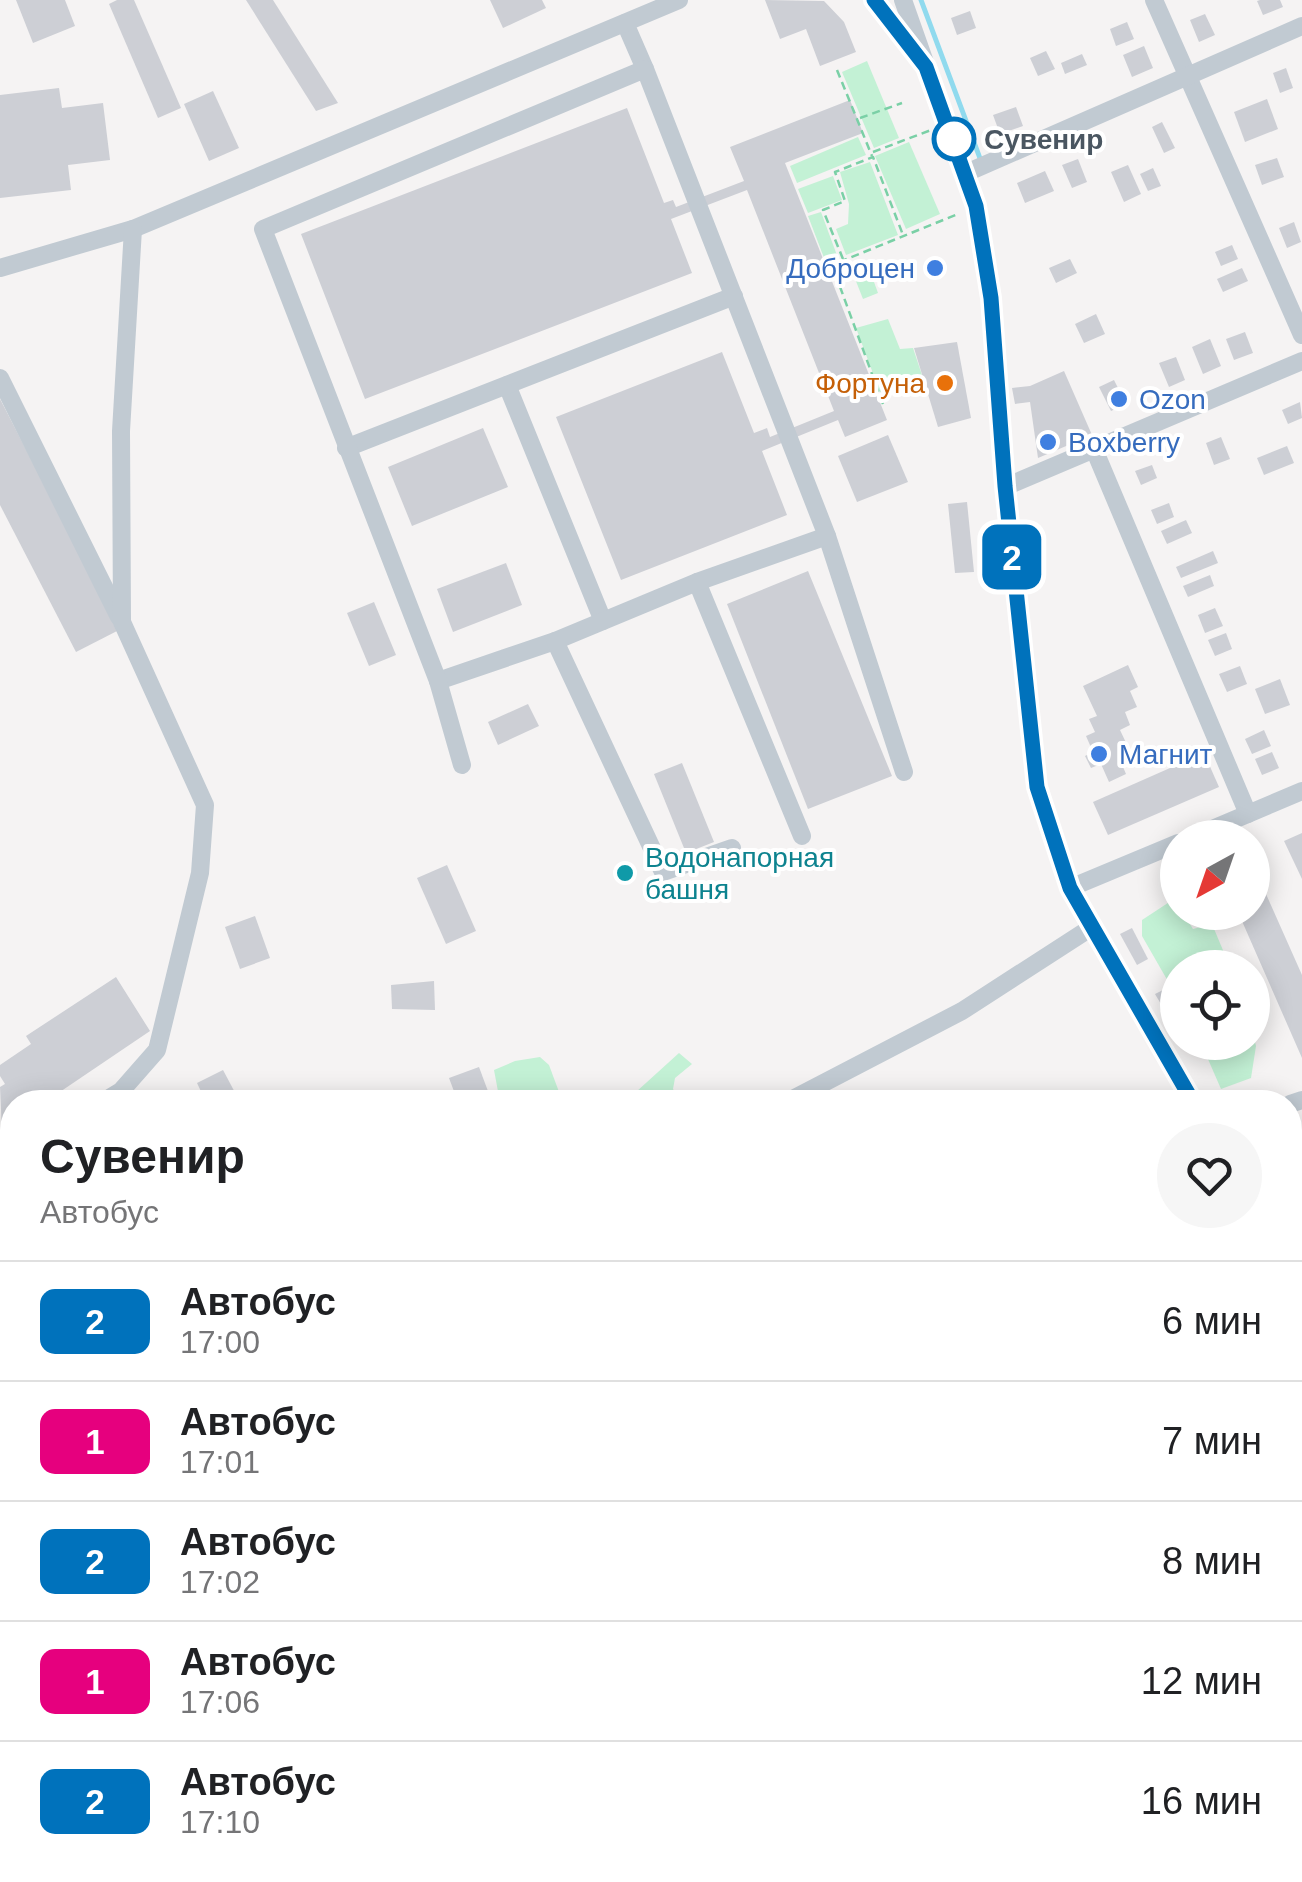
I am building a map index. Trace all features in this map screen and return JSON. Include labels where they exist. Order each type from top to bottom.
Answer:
[{"type":"street","points":[[0,268],[134,229],[679,0]]},
{"type":"street","points":[[874,0],[926,67]]},
{"type":"street","points":[[903,0],[976,206],[991,298],[1005,486],[1037,787],[1070,888],[1186,1090]]},
{"type":"street","points":[[1154,0],[1302,335]]},
{"type":"street","points":[[625,23],[827,536],[904,772]]},
{"type":"street","points":[[966,173],[1302,26]]},
{"type":"street","points":[[462,765],[438,681],[263,229],[645,69]]},
{"type":"street","points":[[122,622],[121,431],[134,229]]},
{"type":"street","points":[[346,448],[734,296]]},
{"type":"street","points":[[1005,486],[1302,361]]},
{"type":"street","points":[[0,378],[122,622],[205,805],[200,873],[157,1050],[122,1090]]},
{"type":"street","points":[[508,385],[603,621]]},
{"type":"street","points":[[1094,449],[1248,814]]},
{"type":"street","points":[[438,681],[555,641],[696,582],[827,536]]},
{"type":"street","points":[[696,582],[802,836]]},
{"type":"street","points":[[555,641],[664,872],[732,848]]},
{"type":"street","points":[[1234,820],[1302,791]]},
{"type":"street","points":[[1070,888],[1160,850]]},
{"type":"street","points":[[810,1090],[962,1011],[1092,928]]},
{"type":"path","points":[[837,70],[904,236]]},
{"type":"path","points":[[858,119],[902,103]]},
{"type":"path","points":[[843,260],[823,210],[845,201],[835,172],[948,123]]},
{"type":"path","points":[[883,404],[832,265],[976,206]]},
{"type":"green space","points":[[867,61],[899,138],[874,148],[842,72]]},
{"type":"green space","points":[[858,137],[866,155],[797,183],[790,166]]},
{"type":"green space","points":[[909,142],[940,214],[906,229],[875,156]]},
{"type":"green space","points":[[870,162],[898,235],[846,255],[836,229],[848,224],[849,204],[840,172]]},
{"type":"green space","points":[[833,176],[842,200],[808,213],[798,189]]},
{"type":"green space","points":[[821,212],[838,258],[826,263],[808,216]]},
{"type":"green space","points":[[866,260],[878,293],[863,299],[850,266]]},
{"type":"green space","points":[[888,319],[900,349],[913,348],[923,378],[880,392],[856,328]]},
{"type":"green space","points":[[1160,908],[1160,930],[1215,930],[1223,950],[1160,950],[1160,967],[1142,936],[1142,920]]},
{"type":"green space","points":[[679,1053],[692,1064],[675,1078],[674,1090],[638,1090]]},
{"type":"green space","points":[[540,1057],[549,1065],[558,1090],[498,1090],[494,1070]]},
{"type":"green space","points":[[1208,1060],[1254,1060],[1251,1078],[1221,1089]]},
{"type":"building","points":[[16,0],[65,0],[75,26],[33,43]]},
{"type":"building","points":[[134,0],[181,108],[158,118],[109,4]]},
{"type":"building","points":[[246,0],[273,0],[338,103],[316,111]]},
{"type":"building","points":[[490,0],[542,0],[546,8],[503,28]]},
{"type":"building","points":[[765,0],[824,1],[844,22],[856,52],[820,66],[806,29],[780,39]]},
{"type":"building","points":[[1280,0],[1283,7],[1263,15],[1257,1]]},
{"type":"building","points":[[970,11],[976,28],[957,35],[951,18]]},
{"type":"building","points":[[1205,14],[1215,35],[1199,42],[1190,20]]},
{"type":"building","points":[[1127,22],[1134,39],[1116,46],[1110,29]]},
{"type":"building","points":[[1144,46],[1153,68],[1132,77],[1123,55]]},
{"type":"building","points":[[1046,51],[1055,69],[1038,76],[1030,58]]},
{"type":"building","points":[[1082,54],[1087,65],[1065,74],[1061,63]]},
{"type":"building","points":[[1286,68],[1293,88],[1280,93],[1273,73]]},
{"type":"building","points":[[59,88],[62,108],[103,103],[110,160],[68,165],[71,190],[0,198],[0,95]]},
{"type":"building","points":[[213,91],[239,148],[209,161],[184,104]]},
{"type":"building","points":[[1267,99],[1278,129],[1245,142],[1234,112]]},
{"type":"building","points":[[850,100],[863,133],[785,163],[887,420],[845,437],[838,420],[762,451],[787,515],[621,580],[556,417],[722,352],[754,433],[767,428],[770,437],[834,411],[747,190],[671,219],[692,273],[365,399],[301,234],[627,108],[664,203],[673,200],[676,207],[744,181],[730,147]]},
{"type":"building","points":[[1016,107],[1023,126],[1000,134],[993,115]]},
{"type":"building","points":[[1162,122],[1175,148],[1164,153],[1152,127]]},
{"type":"building","points":[[1277,158],[1284,177],[1262,185],[1255,165]]},
{"type":"building","points":[[1078,159],[1087,182],[1072,188],[1062,165]]},
{"type":"building","points":[[1128,165],[1141,194],[1124,202],[1111,172]]},
{"type":"building","points":[[1153,168],[1161,186],[1148,191],[1140,174]]},
{"type":"building","points":[[1045,171],[1054,191],[1025,203],[1017,183]]},
{"type":"building","points":[[1294,222],[1301,242],[1287,248],[1279,228]]},
{"type":"building","points":[[1232,245],[1238,259],[1221,266],[1215,252]]},
{"type":"building","points":[[1070,259],[1077,273],[1056,283],[1049,268]]},
{"type":"building","points":[[1242,268],[1248,281],[1223,292],[1217,279]]},
{"type":"building","points":[[1096,314],[1105,334],[1084,343],[1075,324]]},
{"type":"building","points":[[1245,332],[1253,353],[1234,360],[1226,339]]},
{"type":"building","points":[[1210,339],[1221,366],[1203,374],[1192,347]]},
{"type":"building","name":"Фортуна","points":[[957,342],[971,418],[938,427],[914,348]]},
{"type":"building","points":[[1176,357],[1185,380],[1169,387],[1159,363]]},
{"type":"building","points":[[1064,371],[1092,435],[1038,458],[1030,402],[1015,404],[1012,388],[1030,386]]},
{"type":"building","points":[[1114,380],[1126,404],[1111,411],[1099,387]]},
{"type":"building","points":[[0,399],[119,630],[76,652],[0,505]]},
{"type":"building","points":[[1300,402],[1302,418],[1288,424],[1282,410]]},
{"type":"building","points":[[483,428],[508,487],[412,526],[388,467]]},
{"type":"building","points":[[888,435],[908,482],[857,502],[838,456]]},
{"type":"building","points":[[1221,437],[1230,459],[1214,465],[1206,443]]},
{"type":"building","points":[[1287,446],[1294,463],[1264,475],[1257,458]]},
{"type":"building","points":[[1152,465],[1157,478],[1141,485],[1135,471]]},
{"type":"building","points":[[967,502],[974,572],[955,573],[948,504]]},
{"type":"building","points":[[1169,503],[1174,517],[1157,524],[1151,510]]},
{"type":"building","points":[[1186,520],[1192,533],[1167,544],[1161,531]]},
{"type":"building","points":[[1213,551],[1218,563],[1181,578],[1176,567]]},
{"type":"building","points":[[506,563],[522,605],[453,632],[437,589]]},
{"type":"building","points":[[808,571],[892,776],[808,809],[727,604]]},
{"type":"building","points":[[1210,575],[1214,586],[1188,597],[1183,586]]},
{"type":"building","points":[[374,602],[396,655],[369,666],[347,613]]},
{"type":"building","points":[[1215,608],[1223,626],[1205,633],[1198,615]]},
{"type":"building","points":[[1226,633],[1232,649],[1215,656],[1208,640]]},
{"type":"building","points":[[1128,665],[1138,687],[1130,691],[1137,707],[1125,712],[1130,725],[1120,730],[1129,749],[1118,755],[1126,774],[1109,782],[1101,764],[1091,768],[1085,756],[1093,752],[1086,736],[1095,732],[1089,719],[1097,716],[1083,686]]},
{"type":"building","points":[[1240,666],[1247,684],[1227,692],[1219,674]]},
{"type":"building","points":[[1280,679],[1290,705],[1265,714],[1255,689]]},
{"type":"building","points":[[528,704],[539,726],[498,745],[488,722]]},
{"type":"building","points":[[1264,730],[1271,746],[1252,754],[1245,739]]},
{"type":"building","points":[[1272,752],[1279,768],[1262,775],[1255,759]]},
{"type":"building","points":[[1204,753],[1219,787],[1108,835],[1093,802]]},
{"type":"building","points":[[682,763],[714,842],[686,853],[654,774]]},
{"type":"building","points":[[1302,833],[1302,879],[1284,841]]},
{"type":"building","name":"Водонапорная башня","points":[[625,864],[635,874],[625,884],[615,874]]},
{"type":"building","points":[[447,865],[476,931],[446,944],[417,878]]},
{"type":"building","points":[[1270,903],[1302,975],[1302,1058],[1270,985],[1270,950],[1255,950],[1246,930],[1270,930]]},
{"type":"building","points":[[255,916],[270,958],[240,969],[225,927]]},
{"type":"building","points":[[1132,928],[1148,959],[1137,965],[1120,934]]},
{"type":"building","points":[[116,977],[150,1031],[63,1090],[0,1090],[5,1084],[0,1065],[31,1044],[26,1036]]},
{"type":"building","points":[[434,981],[435,1010],[392,1009],[391,985]]},
{"type":"building","points":[[479,1067],[488,1090],[454,1090],[449,1078]]},
{"type":"building","points":[[223,1070],[234,1090],[200,1090],[197,1083]]},
{"type":"waterway","points":[[921,0],[981,161]]},
{"type":"bus line","name":"2","points":[[874,0],[926,67],[976,206],[991,298],[1005,486],[1037,787],[1070,888],[1186,1090]]},
{"type":"place","name":"Сувенир","points":[[954,139]]},
{"type":"place","name":"Доброцен","points":[[935,268]]},
{"type":"place","name":"Фортуна","points":[[945,383]]},
{"type":"place","name":"Ozon","points":[[1119,399]]},
{"type":"place","name":"Boxberry","points":[[1048,442]]},
{"type":"place","name":"Магнит","points":[[1099,754]]},
{"type":"place","name":"Водонапорная башня","points":[[625,873]]}]
